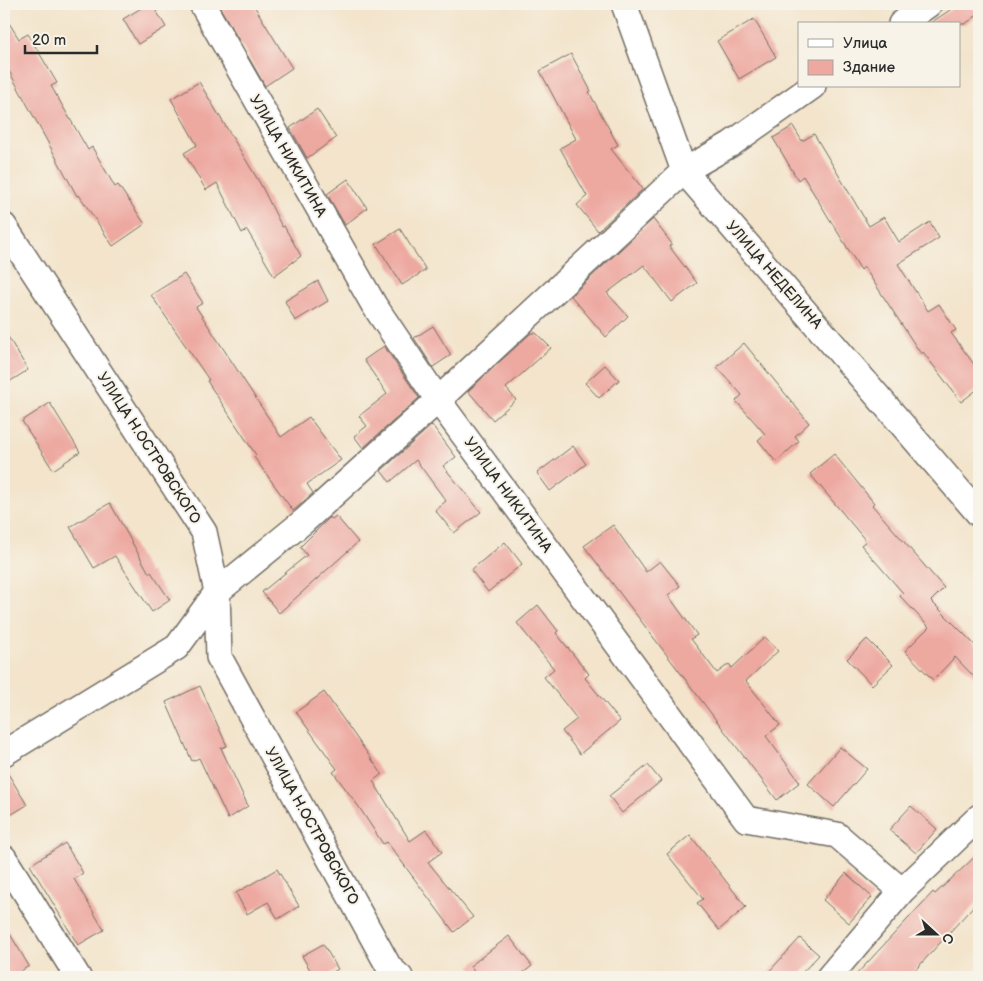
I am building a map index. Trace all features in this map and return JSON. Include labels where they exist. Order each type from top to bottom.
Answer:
[{"type":"street","name":"УЛИЦА НИКИТИНА","points":[[202,4],[374,305],[438,400],[746,819],[837,835],[902,891]]},
{"type":"street","name":"УЛИЦА НЕДЕЛИНА","points":[[624,4],[684,171],[979,514]]},
{"type":"street","points":[[904,22],[929,4]]},
{"type":"street","points":[[4,753],[176,647],[217,592],[304,520],[438,400],[684,171],[731,144],[810,88]]},
{"type":"street","name":"УЛИЦА Н.ОСТРОВСКОГО","points":[[4,226],[204,532],[217,592],[219,657],[389,967],[400,977]]},
{"type":"street","points":[[829,977],[902,891],[979,817]]},
{"type":"street","points":[[4,858],[78,977]]},
{"type":"building","points":[[148,4],[152,4],[166,27],[138,44],[123,19]]},
{"type":"building","points":[[218,4],[253,4],[292,68],[265,86]]},
{"type":"building","points":[[959,4],[979,4],[979,14],[965,24],[960,24],[960,22],[932,22]]},
{"type":"building","points":[[4,15],[19,39],[28,34],[57,83],[51,86],[88,150],[92,147],[115,187],[118,185],[145,224],[113,246],[79,195],[77,196],[4,62]]},
{"type":"building","points":[[754,19],[776,57],[739,79],[717,41]]},
{"type":"building","points":[[571,54],[618,145],[611,149],[643,189],[598,231],[577,205],[587,196],[560,148],[576,139],[540,71]]},
{"type":"building","points":[[199,82],[261,185],[282,227],[284,226],[301,256],[274,276],[247,230],[242,233],[217,183],[206,190],[184,153],[197,145],[171,99]]},
{"type":"building","points":[[317,109],[336,138],[307,158],[290,128]]},
{"type":"building","points":[[793,126],[802,141],[814,134],[869,226],[884,217],[899,242],[930,222],[939,238],[898,264],[928,311],[939,304],[956,330],[951,333],[979,371],[979,388],[961,402],[923,352],[921,354],[864,267],[861,270],[803,176],[798,180],[773,138]]},
{"type":"building","points":[[348,179],[367,208],[345,225],[327,194]]},
{"type":"building","points":[[653,219],[672,244],[669,246],[697,283],[672,302],[644,265],[607,293],[628,316],[606,337],[571,296]]},
{"type":"building","points":[[400,229],[426,270],[402,285],[376,244]]},
{"type":"building","points":[[184,274],[203,303],[196,307],[281,437],[309,417],[341,460],[307,484],[313,493],[293,511],[254,457],[256,455],[207,381],[209,380],[151,295]]},
{"type":"building","points":[[318,281],[328,301],[295,321],[285,301]]},
{"type":"building","points":[[433,326],[451,355],[433,367],[414,338]]},
{"type":"building","points":[[4,330],[28,370],[4,385]]},
{"type":"building","points":[[531,333],[536,333],[551,348],[506,388],[516,400],[493,420],[468,391]]},
{"type":"building","points":[[744,343],[809,423],[795,436],[799,441],[776,462],[758,440],[765,434],[736,401],[742,395],[717,367]]},
{"type":"building","points":[[384,346],[419,398],[363,448],[354,436],[367,426],[359,416],[387,394],[364,360]]},
{"type":"building","points":[[605,365],[619,380],[599,398],[585,383]]},
{"type":"building","points":[[50,403],[80,452],[53,470],[22,421]]},
{"type":"building","points":[[432,425],[456,457],[443,466],[481,512],[454,533],[435,510],[446,501],[416,460],[390,482],[381,471]]},
{"type":"building","points":[[573,446],[586,464],[550,491],[537,473]]},
{"type":"building","points":[[834,454],[874,503],[872,505],[944,588],[931,601],[979,649],[979,682],[955,657],[933,680],[905,651],[929,627],[900,596],[903,593],[861,545],[866,541],[810,474]]},
{"type":"building","points":[[110,503],[149,573],[151,572],[170,600],[152,612],[115,556],[94,568],[70,527]]},
{"type":"building","points":[[336,516],[358,542],[279,613],[262,592],[307,555],[300,547],[330,517],[332,519]]},
{"type":"building","points":[[613,525],[646,572],[660,561],[680,586],[668,595],[697,635],[691,639],[717,673],[729,664],[732,668],[765,637],[778,651],[746,681],[780,725],[766,736],[800,782],[777,800],[584,546]]},
{"type":"building","points":[[505,542],[522,564],[488,592],[471,570]]},
{"type":"building","points":[[538,605],[558,631],[556,633],[589,674],[585,678],[620,721],[580,754],[562,731],[577,719],[544,677],[554,669],[517,623]]},
{"type":"building","points":[[867,639],[893,665],[872,685],[847,659]]},
{"type":"building","points":[[200,686],[227,746],[221,748],[248,806],[228,819],[199,758],[192,761],[166,702]]},
{"type":"building","points":[[324,692],[382,774],[373,781],[410,841],[426,830],[442,852],[428,862],[473,917],[454,932],[387,842],[383,844],[333,772],[337,769],[296,712]]},
{"type":"building","points":[[840,747],[867,769],[834,807],[808,784]]},
{"type":"building","points":[[648,765],[661,781],[622,813],[609,796]]},
{"type":"building","points":[[4,767],[27,805],[4,819]]},
{"type":"building","points":[[911,806],[937,829],[916,853],[889,830]]},
{"type":"building","points":[[690,835],[746,907],[719,930],[697,903],[703,899],[667,854]]},
{"type":"building","points":[[65,843],[83,873],[74,879],[104,930],[78,945],[30,865]]},
{"type":"building","points":[[979,853],[979,900],[909,977],[854,977],[933,892],[935,894]]},
{"type":"building","points":[[277,869],[299,906],[278,919],[268,902],[247,914],[236,893]]},
{"type":"building","points":[[846,873],[872,897],[849,923],[823,900]]},
{"type":"building","points":[[4,924],[29,966],[11,977],[4,977]]},
{"type":"building","points":[[509,936],[532,966],[518,977],[478,977],[470,966]]},
{"type":"building","points":[[800,938],[819,955],[798,977],[764,977]]},
{"type":"building","points":[[323,944],[338,969],[325,977],[314,977],[302,956]]}]
